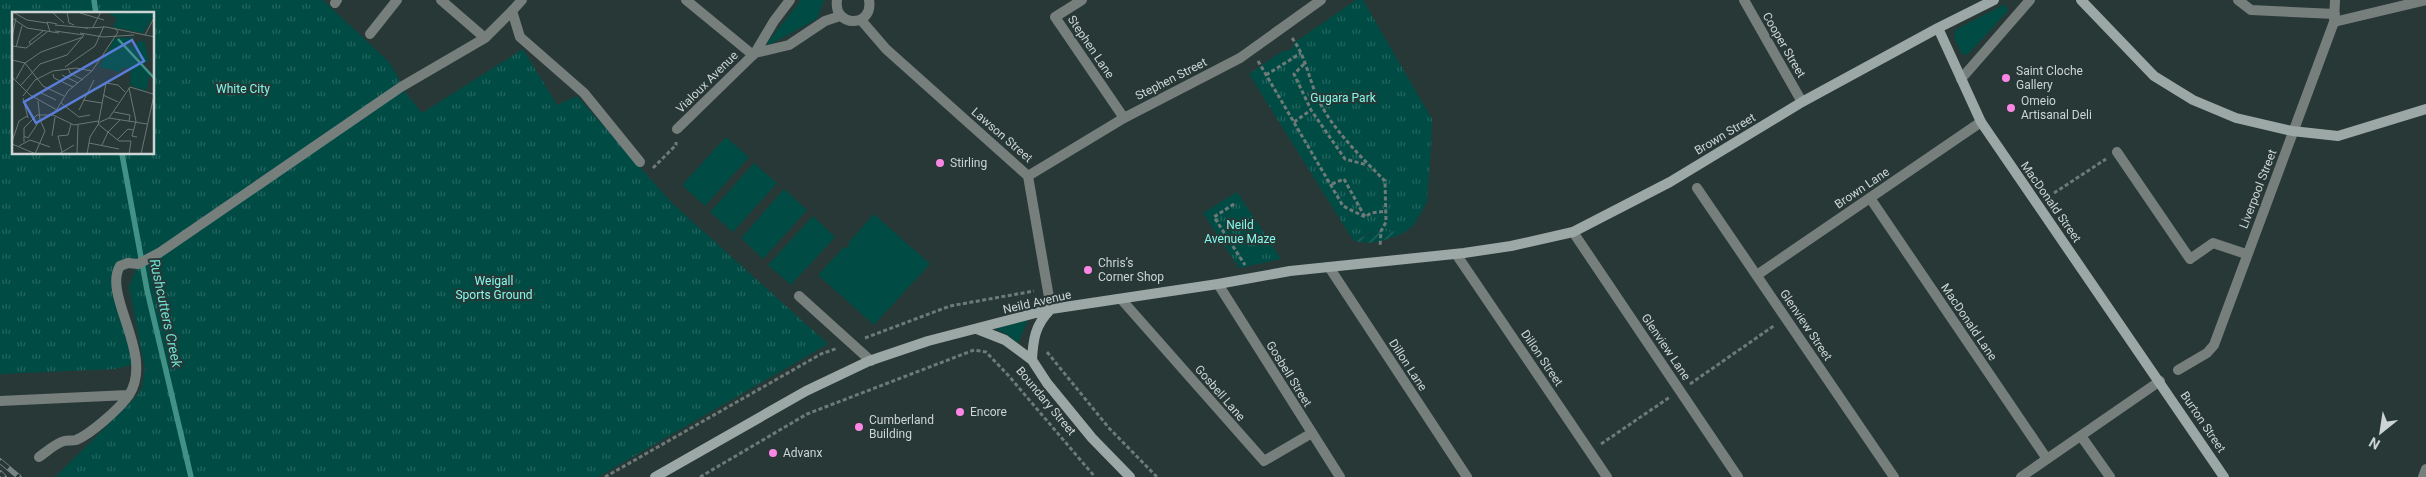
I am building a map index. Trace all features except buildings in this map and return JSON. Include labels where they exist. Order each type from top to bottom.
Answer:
[{"type":"street","points":[[370,34],[397,0]]},
{"type":"street","points":[[441,0],[485,38]]},
{"type":"street","points":[[39,457],[63,441],[76,440],[92,429],[128,395],[136,379],[136,364],[115,279],[120,266],[128,263],[138,264],[159,253],[401,87],[485,38],[522,0]]},
{"type":"street","points":[[686,0],[754,54]]},
{"type":"street","name":"Vialoux Avenue","points":[[677,129],[754,54],[790,0]]},
{"type":"street","points":[[836,0],[840,16],[850,22],[861,20],[868,12],[869,0]]},
{"type":"street","name":"Stephen Lane","points":[[1082,0],[1055,17],[1124,118]]},
{"type":"street","name":"Stephen Street","points":[[1028,176],[1124,118],[1251,50],[1321,0]]},
{"type":"street","name":"Cooper Street","points":[[1744,0],[1802,102]]},
{"type":"street","name":"Brown Street","points":[[1456,254],[1511,246],[1573,232],[1670,182],[1802,102],[1938,28],[1994,0]]},
{"type":"street","points":[[1960,79],[2030,0]]},
{"type":"street","points":[[2081,0],[2154,76],[2193,100],[2236,118],[2292,131],[2338,136],[2426,109]]},
{"type":"street","points":[[2238,0],[2250,10],[2334,18],[2426,0]]},
{"type":"street","name":"Liverpool Street","points":[[2178,370],[2207,352],[2214,345],[2334,18],[2336,0]]},
{"type":"street","points":[[512,11],[520,37],[584,93],[640,162]]},
{"type":"street","name":"Vialoux Avenue","points":[[754,54],[789,45],[825,21],[840,16]]},
{"type":"street","name":"Lawson Street","points":[[861,20],[886,49],[1028,176],[1051,309]]},
{"type":"street","name":"MacDonald Street","points":[[1938,28],[1981,122],[2160,381]]},
{"type":"street","name":"Brown Lane","points":[[1757,275],[1981,122]]},
{"type":"street","points":[[2117,152],[2190,259],[2213,243],[2246,254]]},
{"type":"street","name":"Glenview Street","points":[[1697,188],[1894,477]]},
{"type":"street","name":"MacDonald Lane","points":[[1870,198],[2047,459]]},
{"type":"street","name":"Glenview Lane","points":[[1573,232],[1738,477]]},
{"type":"street","name":"Neild Avenue","points":[[655,477],[806,391],[871,361],[928,340],[1051,309],[1218,284],[1290,271],[1456,254]]},
{"type":"street","name":"Dillon Street","points":[[1456,254],[1607,477]]},
{"type":"street","name":"Dillon Lane","points":[[1329,267],[1467,477]]},
{"type":"street","name":"Gosbell Street","points":[[1218,284],[1340,477]]},
{"type":"street","points":[[799,296],[871,361]]},
{"type":"street","name":"Gosbell Lane","points":[[1121,299],[1264,461],[1312,433]]},
{"type":"street","name":"Boundary Street","points":[[1032,360],[1034,333],[1041,319],[1051,309]]},
{"type":"street","name":"Boundary Street","points":[[976,329],[1005,340],[1032,360],[1047,383],[1092,438],[1130,477]]},
{"type":"street","points":[[2021,477],[2160,381]]},
{"type":"street","name":"Burton Street","points":[[2160,381],[2224,477]]},
{"type":"street","points":[[0,401],[128,395]]},
{"type":"street","points":[[2080,436],[2110,477]]},
{"type":"street","points":[[2423,477],[2426,469]]},
{"type":"path","points":[[1283,27],[1301,53],[1320,104],[1344,136],[1385,180],[1386,222],[1381,231],[1380,261]]},
{"type":"path","points":[[1251,50],[1332,184],[1343,206],[1365,217]]},
{"type":"path","points":[[1266,75],[1301,53]]},
{"type":"path","points":[[1304,64],[1294,74],[1311,110],[1344,159],[1369,165]]},
{"type":"path","points":[[1294,122],[1311,110]]},
{"type":"path","points":[[640,162],[652,169],[676,145],[677,129]]},
{"type":"path","points":[[2054,193],[2117,152]]},
{"type":"path","points":[[1332,184],[1344,179],[1365,217]]},
{"type":"path","points":[[1234,204],[1214,217],[1253,278]]},
{"type":"path","points":[[1365,217],[1368,217],[1371,213],[1386,211]]},
{"type":"path","points":[[1044,348],[1109,428],[1156,477]]},
{"type":"path","name":"Boundary Street","points":[[700,477],[807,414],[974,350],[986,352],[992,358],[1095,477]]},
{"type":"green space","name":"Weigall Sports Ground","points":[[0,0],[323,0],[390,63],[399,79],[401,87],[422,113],[523,49],[557,105],[577,96],[672,203],[828,344],[598,477],[55,477],[136,397],[142,387],[145,369],[129,287],[138,264],[116,273],[136,364],[115,369],[0,374]]},
{"type":"green space","points":[[801,0],[824,0],[817,19],[769,45],[767,43]]},
{"type":"green space","name":"Gugara Park","points":[[1356,0],[1363,0],[1432,119],[1427,202],[1414,225],[1405,232],[1372,233],[1353,240],[1249,74],[1281,52],[1292,49],[1295,42]]},
{"type":"green space","points":[[2005,4],[2008,11],[1970,52],[1966,55],[1962,54],[1954,38],[1955,30]]},
{"type":"green space","points":[[726,137],[749,157],[705,206],[682,185]]},
{"type":"green space","points":[[754,163],[777,183],[733,232],[710,212]]},
{"type":"green space","points":[[784,189],[807,210],[763,259],[741,238]]},
{"type":"green space","name":"Neild Avenue Maze","points":[[1237,192],[1281,259],[1239,268],[1203,213]]},
{"type":"green space","points":[[874,214],[930,264],[874,325],[818,275],[844,247],[847,248],[850,245],[848,243]]},
{"type":"green space","points":[[813,216],[835,237],[791,285],[768,265]]},
{"type":"green space","points":[[1381,231],[1405,232],[1372,242],[1365,243],[1353,240]]},
{"type":"green space","points":[[1028,320],[1018,343],[1008,335],[995,329]]},
{"type":"waterway","name":"Rushcutters Creek","points":[[94,0],[96,12]]},
{"type":"waterway","name":"Rushcutters Creek","points":[[122,155],[147,290],[191,477]]},
{"type":"railway","points":[[0,461],[19,477]]},
{"type":"railway","points":[[0,473],[4,477]]},
{"type":"place","name":"Saint Cloche Gallery","points":[[2006,78]]},
{"type":"place","name":"Omeio Artisanal Deli","points":[[2011,108]]},
{"type":"place","name":"Stirling","points":[[940,163]]},
{"type":"place","name":"Chris’s Corner Shop","points":[[1088,270]]},
{"type":"place","name":"Encore","points":[[960,412]]},
{"type":"place","name":"Cumberland Building","points":[[859,427]]},
{"type":"place","name":"Advanx","points":[[773,453]]},
{"type":"park label","name":"White City","points":[[243,89]]}]
